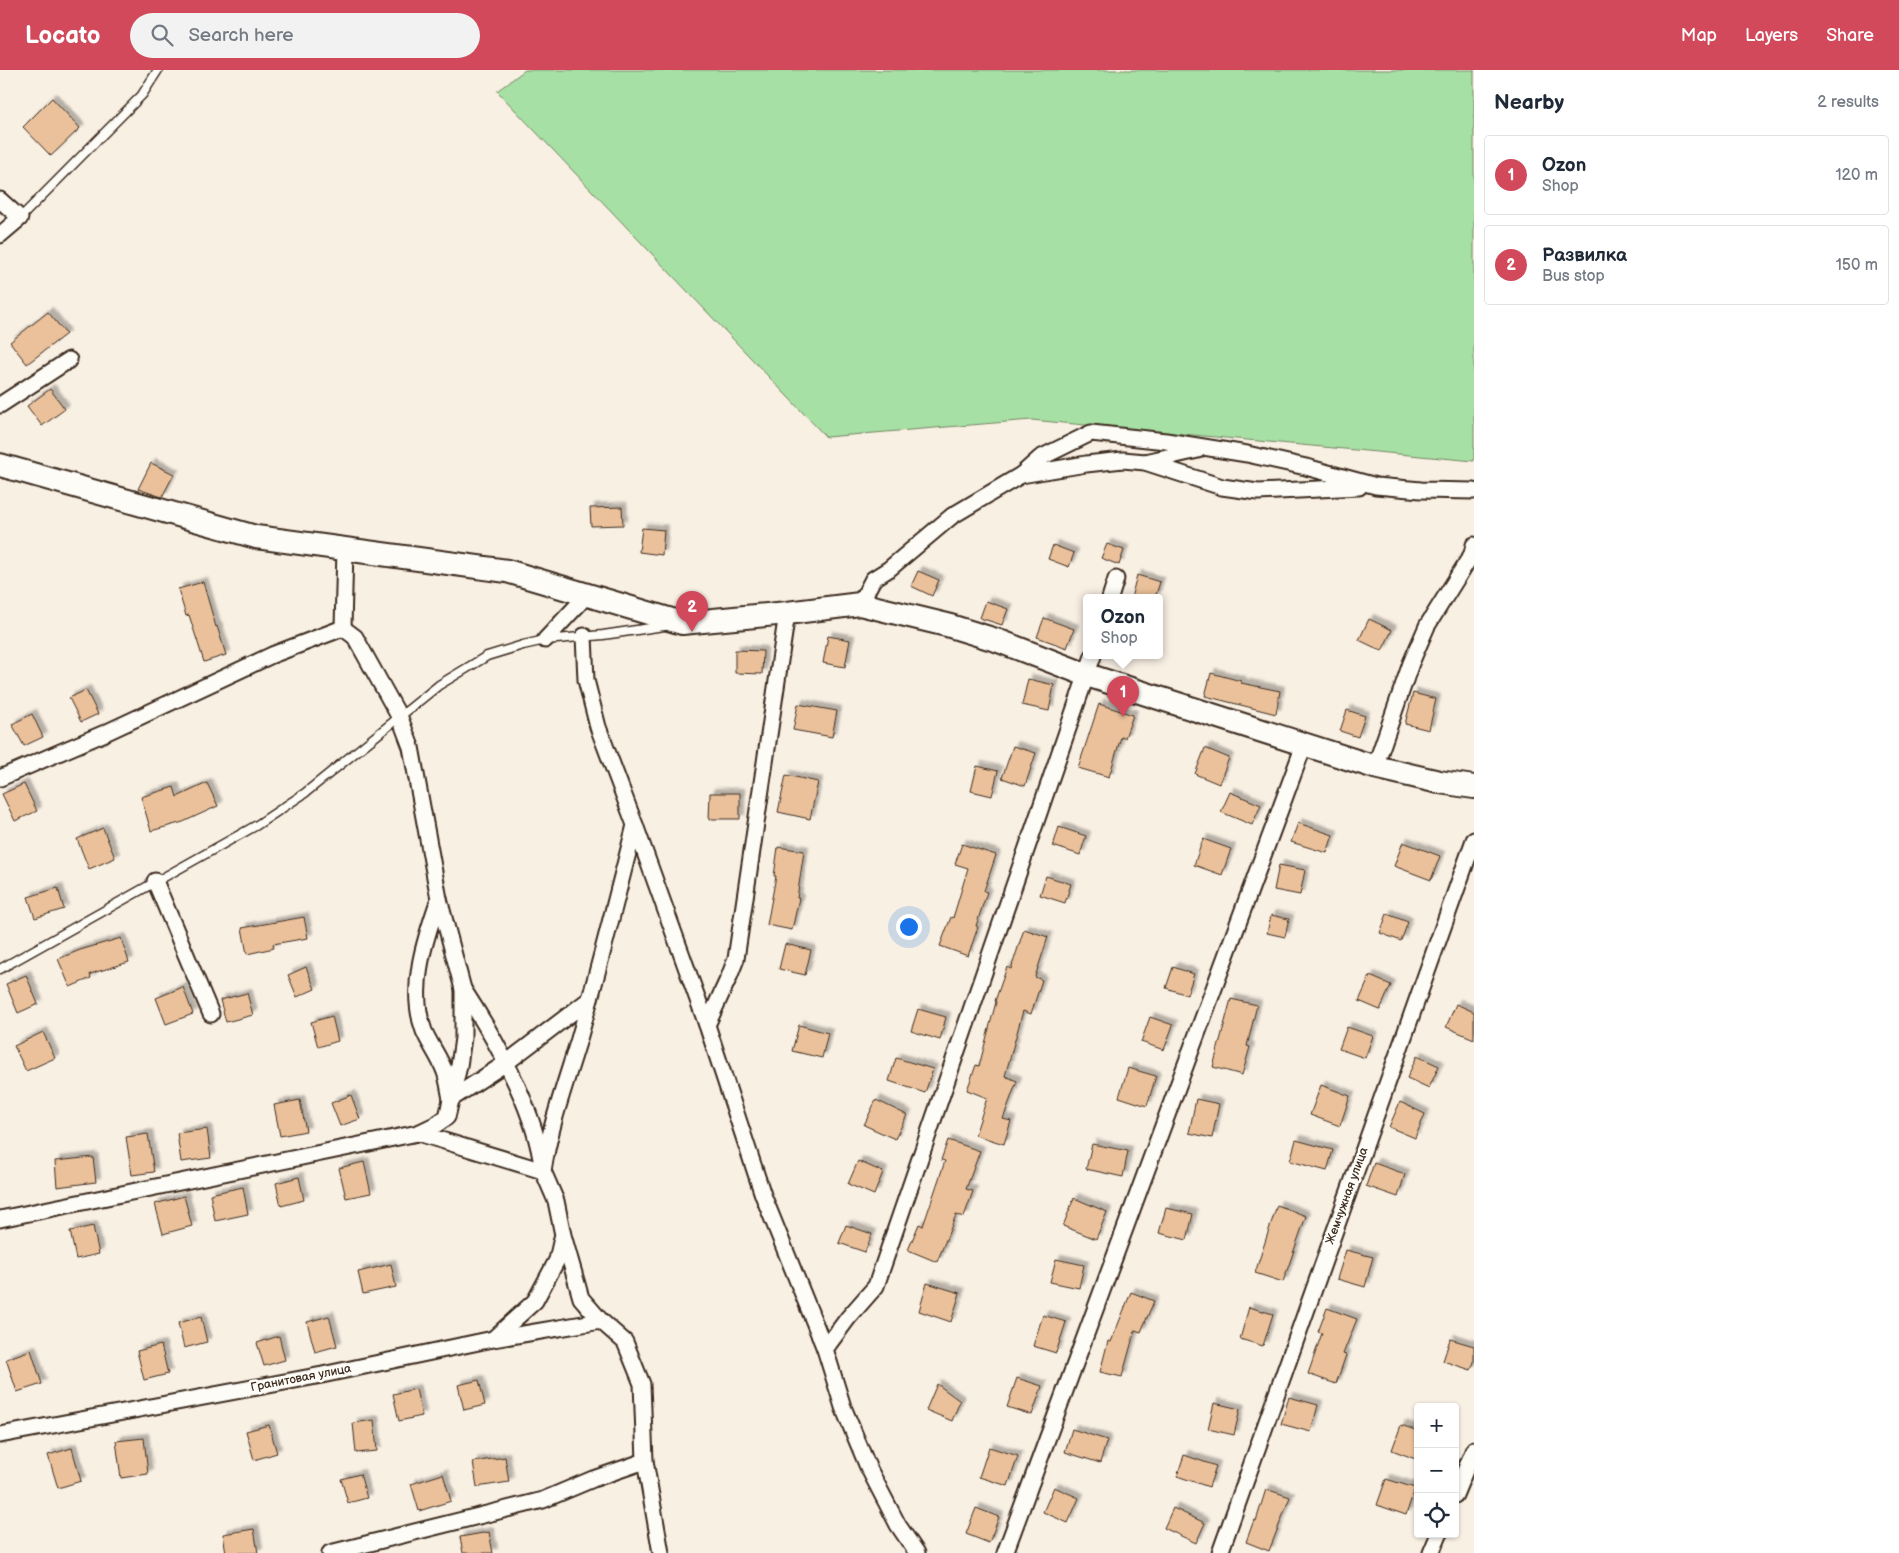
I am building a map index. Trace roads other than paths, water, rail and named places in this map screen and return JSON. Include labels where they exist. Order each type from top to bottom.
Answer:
[{"type":"street","points":[[0,200],[20,218],[0,235]]},
{"type":"street","points":[[0,404],[69,360]]},
{"type":"street","points":[[860,604],[873,579],[888,569],[952,516],[1021,475],[1040,458],[1090,433],[1166,441],[1264,458],[1376,486]]},
{"type":"street","points":[[1145,462],[1206,448]]},
{"type":"street","points":[[1021,475],[1123,460],[1145,462],[1222,487],[1258,492],[1376,486],[1421,490],[1474,491]]},
{"type":"street","points":[[0,465],[256,537],[507,571],[682,623],[860,604],[946,625],[999,642],[1090,666],[1304,745],[1439,782],[1474,787]]},
{"type":"street","points":[[343,628],[345,549]]},
{"type":"street","points":[[1376,766],[1411,663],[1427,626],[1474,551]]},
{"type":"street","points":[[1111,594],[1116,579]]},
{"type":"street","points":[[545,640],[588,594]]},
{"type":"street","points":[[707,1025],[730,977],[736,959],[787,613]]},
{"type":"street","points":[[0,1219],[418,1133],[447,1117],[459,1066],[463,1038],[463,989],[438,899],[411,747],[400,718],[355,638],[343,628]]},
{"type":"street","points":[[0,778],[105,733],[272,656],[343,628]]},
{"type":"street","points":[[584,636],[586,680],[598,727],[707,1025],[763,1195],[825,1349],[843,1406],[868,1467],[898,1525],[917,1553]]},
{"type":"street","points":[[825,1349],[848,1318],[876,1286],[1090,666]]},
{"type":"street","points":[[1005,1553],[1304,745]]},
{"type":"street","points":[[543,1170],[550,1130],[564,1091],[590,999],[635,825]]},
{"type":"street","name":"Жемчужная улица","points":[[1220,1553],[1474,840]]},
{"type":"street","points":[[155,881],[211,1014]]},
{"type":"street","points":[[438,899],[427,934],[419,978],[418,1008],[424,1031],[446,1072],[451,1099]]},
{"type":"street","points":[[463,989],[480,1015],[506,1063],[529,1114],[539,1144],[543,1170],[556,1201],[563,1235],[581,1298],[601,1321],[625,1342],[642,1384],[646,1461],[661,1553]]},
{"type":"street","points":[[451,1099],[506,1063],[590,999]]},
{"type":"street","points":[[418,1133],[543,1170]]},
{"type":"street","points":[[493,1339],[535,1301],[557,1260],[563,1235]]},
{"type":"street","name":"Гранитовая улица","points":[[0,1435],[322,1375],[493,1339],[601,1321]]},
{"type":"street","points":[[1455,1493],[1474,1449]]},
{"type":"street","points":[[330,1553],[544,1500],[593,1479],[646,1461]]},
{"type":"street","points":[[1431,1553],[1437,1538]]},
{"type":"lane","points":[[20,218],[142,96],[158,70]]},
{"type":"lane","points":[[0,969],[257,825],[304,793],[439,685],[487,656],[545,640],[603,635],[682,623]]},
{"type":"place","name":"Развилка","points":[[692,632]]},
{"type":"place","name":"Ozon","points":[[1123,717]]}]
